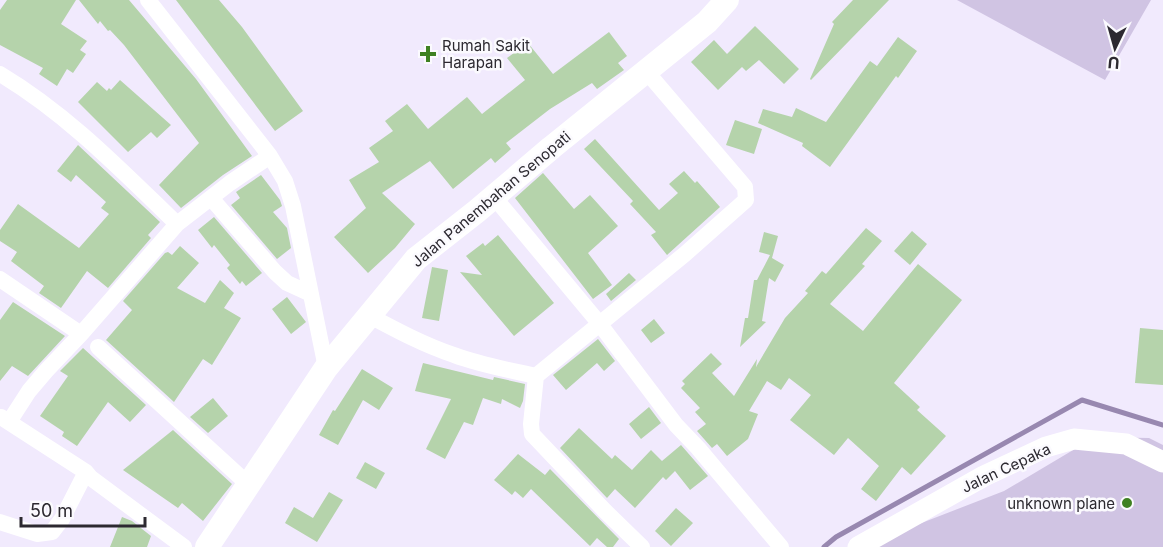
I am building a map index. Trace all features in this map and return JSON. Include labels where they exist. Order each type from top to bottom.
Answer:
[{"type":"main road","name":"Jalan Panembahan Senopati","points":[[207,547],[326,368],[416,259],[706,22],[727,0]]},
{"type":"street","points":[[148,0],[270,156],[285,181],[293,206],[326,368]]},
{"type":"street","points":[[642,547],[604,511],[532,434],[531,424],[536,376],[685,254],[746,200],[745,188],[646,71]]},
{"type":"street","points":[[0,74],[78,130],[177,224]]},
{"type":"street","points":[[184,547],[86,472],[5,419],[177,224],[270,156]]},
{"type":"street","points":[[494,197],[599,323],[676,425],[781,547]]},
{"type":"street","points":[[211,198],[275,272],[287,283],[311,294]]},
{"type":"street","points":[[0,279],[81,334]]},
{"type":"street","points":[[368,315],[453,355],[492,367],[536,376]]},
{"type":"street","points":[[98,347],[249,485]]},
{"type":"street","name":"Jalan Cepaka","points":[[858,547],[984,476],[1046,447],[1074,439],[1126,444],[1163,462]]},
{"type":"street","points":[[0,522],[36,534],[52,532],[62,519],[86,472]]},
{"type":"shaded area","points":[[957,0],[1151,0],[1105,80]]},
{"type":"shaded area","points":[[1095,437],[1149,438],[1163,445],[1163,547],[877,547],[906,529],[1004,491]]},
{"type":"building","points":[[7,0],[76,0],[61,24],[87,41],[80,50],[86,54],[73,73],[67,69],[57,86],[39,74],[43,68],[0,45],[0,10]]},
{"type":"building","points":[[79,0],[129,0],[196,79],[252,156],[223,175],[181,208],[159,185],[199,143],[124,45],[100,21],[98,24]]},
{"type":"building","points":[[176,0],[219,0],[242,27],[303,111],[275,131]]},
{"type":"building","points":[[853,0],[889,0],[811,80],[834,24],[832,22]]},
{"type":"building","points":[[755,26],[799,69],[784,84],[759,60],[746,71],[742,67],[718,90],[691,62],[714,40],[727,54]]},
{"type":"building","points":[[609,32],[627,56],[618,63],[624,70],[597,89],[592,83],[550,109],[506,143],[511,149],[495,163],[491,158],[453,189],[430,161],[382,193],[415,224],[395,248],[368,273],[334,237],[366,208],[349,180],[379,162],[369,148],[393,131],[385,121],[407,104],[428,129],[467,97],[482,114],[525,80],[507,58],[528,43],[553,74]]},
{"type":"building","points":[[898,37],[917,51],[830,167],[802,146],[803,143],[758,123],[763,109],[792,117],[796,108],[826,122],[870,61],[877,66]]},
{"type":"building","points":[[120,80],[171,125],[157,138],[151,132],[128,152],[78,102],[97,82],[107,91],[109,88],[111,90]]},
{"type":"building","points":[[735,120],[762,129],[754,154],[726,145]]},
{"type":"building","points":[[595,139],[659,210],[678,193],[669,184],[684,171],[695,183],[697,181],[720,207],[667,255],[651,235],[656,232],[630,204],[633,201],[584,149]]},
{"type":"building","points":[[78,145],[160,222],[148,235],[151,238],[108,288],[87,271],[61,308],[39,293],[44,286],[11,261],[17,252],[0,241],[0,230],[18,204],[79,248],[109,214],[101,208],[106,202],[76,175],[71,182],[57,171]]},
{"type":"building","points":[[543,173],[574,209],[590,195],[618,226],[588,253],[612,285],[593,299],[515,198]]},
{"type":"building","points":[[261,175],[280,200],[282,206],[273,212],[287,228],[291,248],[277,259],[231,205],[240,198],[236,192]]},
{"type":"building","points":[[214,217],[262,273],[246,286],[242,281],[240,284],[227,268],[230,265],[214,245],[212,248],[198,230]]},
{"type":"building","points":[[866,228],[882,241],[862,264],[865,266],[830,304],[863,331],[918,264],[962,300],[894,383],[920,407],[917,410],[946,436],[911,475],[902,467],[876,501],[861,489],[879,466],[848,438],[834,455],[790,420],[811,395],[789,378],[781,390],[767,381],[749,411],[758,414],[748,439],[727,456],[717,444],[712,448],[697,431],[706,424],[695,412],[700,408],[681,388],[685,384],[682,381],[711,353],[722,364],[712,373],[734,396],[757,359],[756,367],[785,318],[808,293],[805,291],[822,271],[826,274]]},
{"type":"building","points":[[912,231],[927,244],[910,265],[894,251]]},
{"type":"building","points":[[764,232],[778,236],[772,258],[784,265],[775,282],[769,278],[762,321],[766,322],[740,347],[745,318],[748,318],[754,280],[757,280],[770,255],[759,252]]},
{"type":"building","points":[[498,235],[554,303],[514,336],[460,272],[482,275],[466,256],[483,243],[485,246]]},
{"type":"building","points":[[180,246],[199,263],[177,288],[205,303],[220,280],[234,293],[224,308],[241,318],[212,365],[203,359],[174,402],[106,340],[132,310],[123,301],[165,253],[172,255]]},
{"type":"building","points":[[432,267],[448,270],[439,321],[422,318]]},
{"type":"building","points":[[629,273],[636,280],[611,301],[606,294]]},
{"type":"building","points":[[287,297],[306,322],[291,334],[272,309]]},
{"type":"building","points":[[13,302],[65,336],[28,376],[12,366],[0,381],[0,320]]},
{"type":"building","points":[[654,319],[665,333],[651,343],[641,330]]},
{"type":"building","points":[[1140,328],[1163,330],[1163,385],[1135,383]]},
{"type":"building","points":[[598,339],[615,361],[604,371],[597,363],[566,390],[553,375]]},
{"type":"building","points":[[83,348],[146,405],[130,422],[108,402],[77,446],[62,436],[64,432],[40,416],[68,376],[60,371]]},
{"type":"building","points":[[423,363],[493,380],[494,377],[525,384],[523,401],[520,408],[502,399],[501,404],[483,398],[473,425],[464,422],[445,459],[426,449],[451,399],[415,391]]},
{"type":"building","points":[[362,369],[393,388],[379,410],[363,400],[338,445],[319,435],[333,410],[335,411]]},
{"type":"building","points":[[213,398],[228,416],[208,433],[190,417]]},
{"type":"building","points":[[649,407],[661,423],[641,439],[629,424]]},
{"type":"building","points":[[579,428],[612,459],[615,455],[632,470],[651,450],[662,461],[681,445],[708,476],[690,490],[675,471],[666,480],[663,477],[635,508],[615,489],[607,498],[560,448]]},
{"type":"building","points":[[173,430],[232,484],[203,521],[182,503],[178,508],[123,470]]},
{"type":"building","points":[[518,454],[545,475],[550,469],[619,539],[613,547],[607,547],[597,538],[590,546],[531,489],[523,498],[515,491],[512,495],[494,480]]},
{"type":"building","points":[[365,462],[385,473],[376,489],[356,478]]},
{"type":"building","points":[[329,492],[343,500],[317,542],[285,523],[294,507],[313,518]]},
{"type":"building","points":[[676,508],[693,523],[671,546],[655,531]]},
{"type":"building","points":[[122,517],[132,521],[151,536],[147,547],[110,547]]},
{"type":"waterway","points":[[824,547],[836,537],[1082,400],[1163,425]]},
{"type":"place","name":"Rumah Sakit Harapan","points":[[428,54]]},
{"type":"place","name":"unknown plane","points":[[1127,503]]}]
